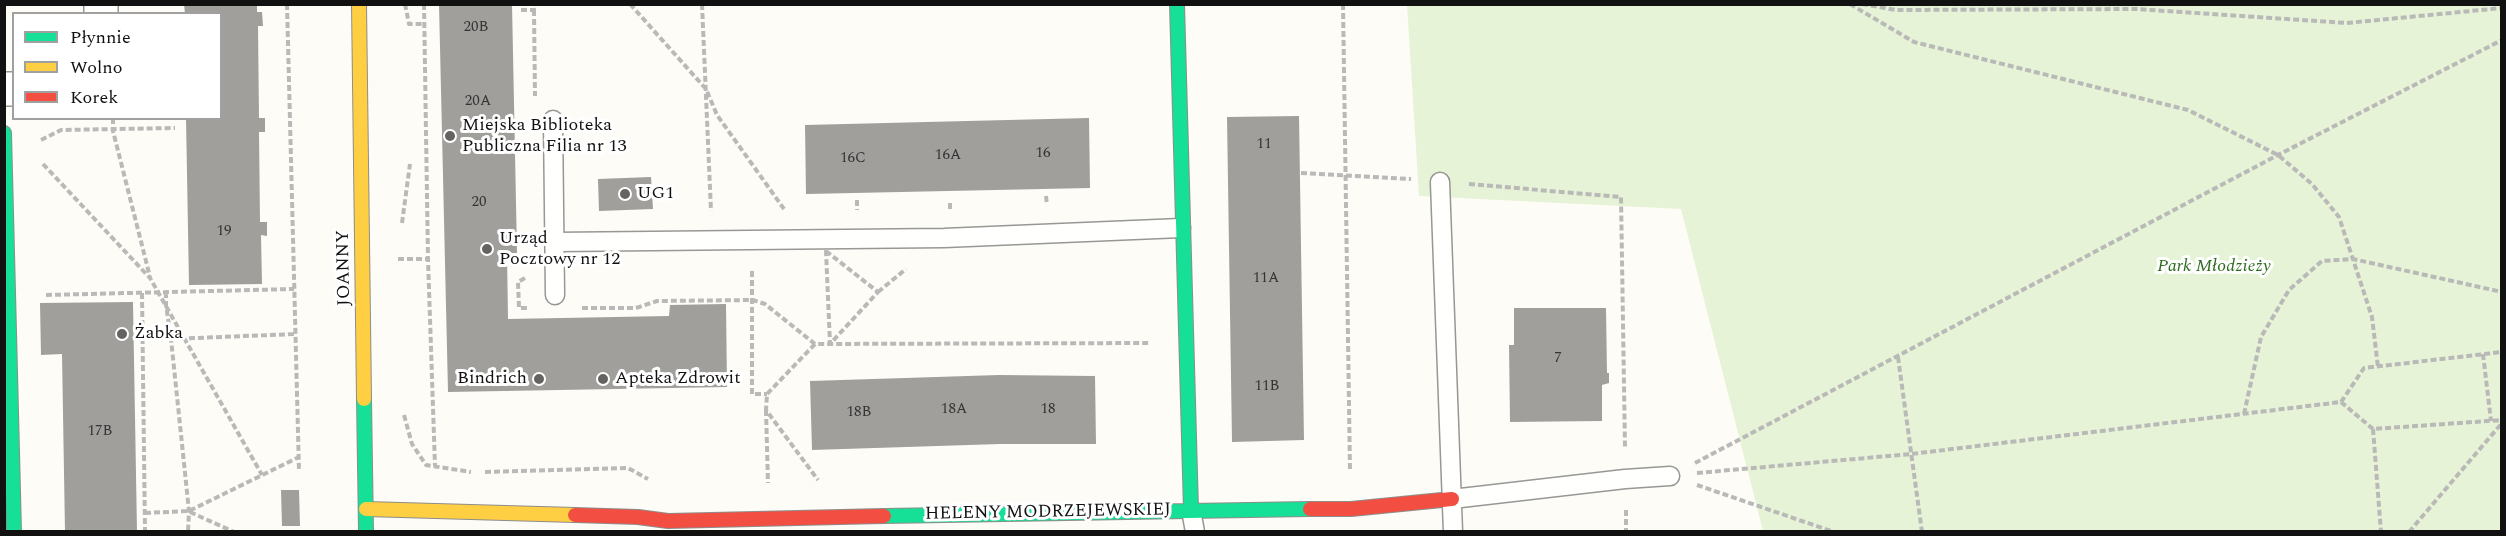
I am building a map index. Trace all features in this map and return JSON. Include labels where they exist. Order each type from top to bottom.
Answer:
[{"type":"street","name":"JOANNY","points":[[359,4],[366,531]]},
{"type":"street","name":"HELENY MODRZEJEWSKIEJ","points":[[1177,4],[1191,510]]},
{"type":"street","points":[[4,133],[14,531]]},
{"type":"street","name":"HELENY MODRZEJEWSKIEJ","points":[[366,509],[638,517],[668,521],[1351,508],[1452,499]]},
{"type":"lane","points":[[553,120],[555,295]]},
{"type":"lane","points":[[1440,182],[1454,531]]},
{"type":"lane","points":[[555,242],[944,238],[1182,228]]},
{"type":"lane","points":[[1452,499],[1670,476]]},
{"type":"lane","name":"HELENY MODRZEJEWSKIEJ","points":[[1191,510],[1195,531]]},
{"type":"path","points":[[287,4],[299,471]]},
{"type":"path","points":[[405,4],[409,24],[425,24]]},
{"type":"path","points":[[424,4],[428,259],[435,466]]},
{"type":"path","points":[[630,4],[706,89],[717,115],[788,215]]},
{"type":"path","points":[[702,4],[711,215]]},
{"type":"path","points":[[1343,4],[1351,508]]},
{"type":"path","points":[[1851,4],[1914,42],[2188,110],[2278,155],[2312,184],[2339,217],[2372,317],[2378,367]]},
{"type":"path","points":[[1862,4],[1896,10],[2077,7],[2136,9],[2347,23],[2502,8]]},
{"type":"path","points":[[521,10],[533,7],[535,99]]},
{"type":"path","points":[[1670,476],[2278,155],[2502,40]]},
{"type":"path","points":[[113,120],[113,131],[150,278],[156,293],[166,305],[262,475]]},
{"type":"path","points":[[38,144],[46,136],[61,130],[113,131],[175,128]]},
{"type":"path","points":[[38,159],[150,278]]},
{"type":"path","points":[[1301,173],[1344,174],[1621,197],[1626,531]]},
{"type":"path","points":[[751,239],[752,394],[767,394]]},
{"type":"path","points":[[826,251],[878,292],[830,344],[828,298],[826,251]]},
{"type":"path","points":[[397,260],[428,259]]},
{"type":"path","points":[[2244,414],[2261,338],[2289,290],[2322,261],[2353,259],[2502,292]]},
{"type":"path","points":[[531,308],[519,308],[518,282],[532,273]]},
{"type":"path","points":[[8,296],[294,289]]},
{"type":"path","points":[[166,292],[189,512],[188,531]]},
{"type":"path","points":[[142,293],[146,531]]},
{"type":"path","points":[[577,308],[636,308],[657,301],[753,300],[765,304],[815,344],[990,342],[1156,344]]},
{"type":"path","points":[[171,339],[295,334]]},
{"type":"path","points":[[768,487],[767,394],[815,344]]},
{"type":"path","points":[[2341,402],[2364,368],[2502,352]]},
{"type":"path","points":[[2483,354],[2491,421]]},
{"type":"path","points":[[1898,357],[1922,531]]},
{"type":"path","points":[[1670,476],[1911,454],[2341,402],[2373,429],[2502,421]]},
{"type":"path","points":[[403,409],[412,444],[426,465],[474,472],[628,468],[650,481]]},
{"type":"path","points":[[766,410],[822,486]]},
{"type":"path","points":[[2409,531],[2502,421]]},
{"type":"path","points":[[2373,429],[2381,531]]},
{"type":"path","points":[[189,512],[299,457]]},
{"type":"path","points":[[1670,476],[1834,531]]},
{"type":"path","points":[[145,513],[189,512],[234,531]]},
{"type":"green space","name":"Park Młodzieży","points":[[1407,5],[2501,5],[2501,531],[1763,531],[1681,209],[1419,196]]},
{"type":"building","points":[[184,4],[257,4],[257,12],[262,12],[263,26],[258,26],[259,118],[265,118],[265,132],[259,132],[260,222],[267,222],[267,236],[261,235],[262,284],[189,285],[186,120],[222,120],[222,12],[185,12]]},
{"type":"building","points":[[439,4],[512,4],[517,253],[507,253],[508,319],[669,316],[670,305],[726,304],[727,387],[448,392]]},
{"type":"building","points":[[1299,116],[1304,440],[1232,442],[1227,117]]},
{"type":"building","points":[[1089,118],[1090,188],[806,194],[805,125]]},
{"type":"building","name":"UG1","points":[[651,177],[653,209],[599,211],[598,179]]},
{"type":"building","points":[[133,302],[137,532],[65,532],[62,354],[41,355],[40,303]]},
{"type":"building","points":[[1514,308],[1606,308],[1609,383],[1602,385],[1602,421],[1510,422],[1509,345],[1514,345]]},
{"type":"building","points":[[999,375],[1095,376],[1096,444],[1000,444],[812,450],[810,381]]},
{"type":"building","points":[[281,490],[299,490],[300,526],[282,526]]},
{"type":"traffic: fast","points":[[1177,4],[1191,510]]},
{"type":"traffic: fast","points":[[4,133],[14,532]]},
{"type":"traffic: fast","points":[[364,399],[366,531]]},
{"type":"traffic: fast","points":[[884,516],[1310,509]]},
{"type":"traffic: slow","points":[[359,4],[364,399]]},
{"type":"traffic: slow","points":[[366,509],[575,515]]},
{"type":"traffic: jam","points":[[1310,509],[1351,509],[1452,499]]},
{"type":"traffic: jam","points":[[575,515],[638,517],[668,521],[884,516]]},
{"type":"place","name":"Miejska Biblioteka Publiczna Filia nr 13","points":[[450,136]]},
{"type":"place","name":"UG1","points":[[625,194]]},
{"type":"place","name":"Urząd Pocztowy nr 12","points":[[487,249]]},
{"type":"place","name":"Żabka","points":[[122,334]]},
{"type":"place","name":"Bindrich","points":[[539,379]]},
{"type":"place","name":"Apteka Zdrowit","points":[[603,379]]}]
